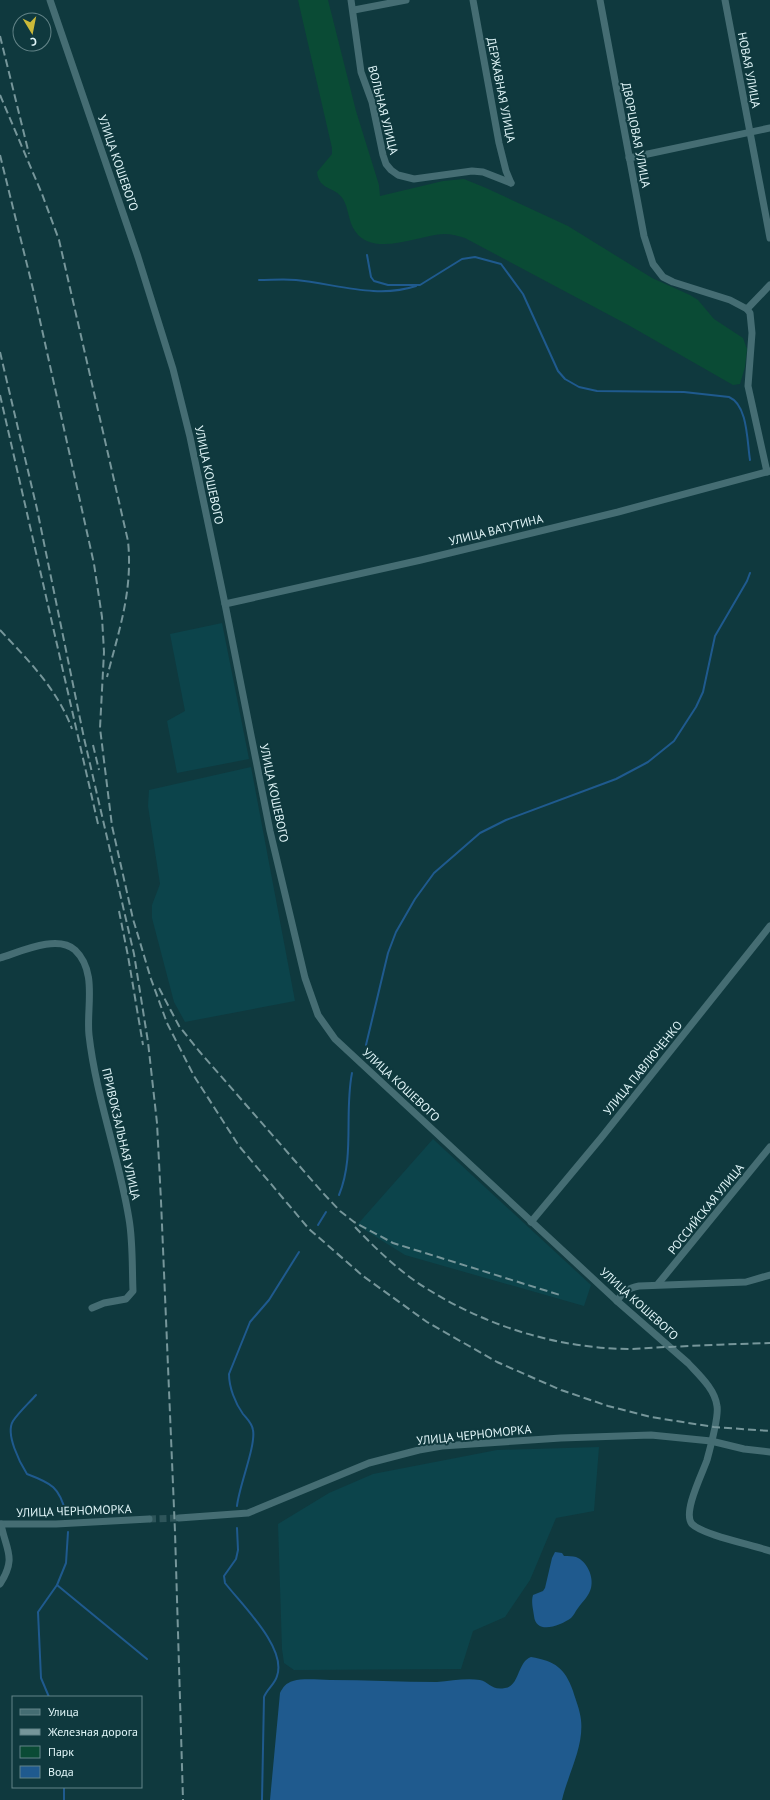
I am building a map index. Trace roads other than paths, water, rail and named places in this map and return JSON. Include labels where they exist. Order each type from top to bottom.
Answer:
[{"type":"street","name":"УЛИЦА КОШЕВОГО","points":[[50,0],[124,215],[162,332],[182,402],[225,604],[270,832],[305,978],[318,1015],[335,1039],[617,1301],[688,1363],[709,1387],[717,1405],[717,1414],[711,1441]]},
{"type":"street","name":"ВОЛЬНАЯ УЛИЦА","points":[[352,0],[361,72],[372,102],[383,155],[386,164],[391,170],[398,175],[414,180],[472,171],[483,172],[512,183]]},
{"type":"street","points":[[354,10],[406,0]]},
{"type":"street","name":"ДЕРЖАВНАЯ УЛИЦА","points":[[473,0],[500,148],[506,171],[512,183]]},
{"type":"street","name":"ДВОРЦОВАЯ УЛИЦА","points":[[600,0],[644,236],[652,264],[662,277],[673,282],[730,300],[747,309]]},
{"type":"street","name":"НОВАЯ УЛИЦА","points":[[725,0],[770,238]]},
{"type":"street","points":[[629,158],[770,128]]},
{"type":"street","points":[[769,472],[748,392],[752,333],[750,313],[747,309],[770,285]]},
{"type":"street","name":"УЛИЦА ВАТУТИНА","points":[[225,604],[421,560],[618,512],[769,472]]},
{"type":"street","name":"УЛИЦА ПАВЛЮЧЕНКО","points":[[531,1222],[601,1138],[770,926]]},
{"type":"street","name":"ПРИВОКЗАЛЬНАЯ УЛИЦА","points":[[0,958],[50,943],[66,944],[80,956],[88,979],[89,1033],[95,1074],[129,1220],[133,1291],[126,1299],[104,1303],[92,1308]]},
{"type":"street","name":"РОССИЙСКАЯ УЛИЦА","points":[[658,1284],[770,1147]]},
{"type":"street","points":[[617,1301],[629,1288],[639,1286],[658,1284],[746,1282],[770,1275]]},
{"type":"street","name":"УЛИЦА ЧЕРНОМОРКА","points":[[179,1518],[248,1513],[368,1463],[442,1446],[486,1442],[651,1435],[711,1441],[744,1449],[770,1452]]},
{"type":"street","points":[[711,1441],[707,1459],[690,1510],[690,1520],[692,1524],[706,1532],[770,1550]]},
{"type":"street","name":"УЛИЦА ЧЕРНОМОРКА","points":[[0,1524],[56,1524],[149,1519]]},
{"type":"street","points":[[0,1524],[3,1538],[10,1556],[7,1572],[0,1584]]},
{"type":"water","points":[[555,1552],[562,1553],[564,1556],[572,1556],[580,1559],[589,1570],[592,1584],[589,1594],[571,1618],[555,1626],[544,1627],[536,1622],[532,1598],[533,1595],[543,1591],[545,1588],[552,1558]]},
{"type":"water","points":[[531,1657],[553,1663],[563,1671],[570,1683],[580,1713],[581,1730],[578,1750],[562,1800],[270,1800],[280,1693],[288,1683],[306,1679],[437,1682],[474,1679],[483,1681],[501,1689],[510,1686],[513,1683],[523,1664]]},
{"type":"waterway","points":[[367,255],[371,277],[374,281],[388,285],[420,285],[462,259],[475,257],[501,264],[523,294],[558,371],[565,379],[579,387],[597,391],[684,392],[729,397],[735,401],[743,416],[746,425],[750,460]]},
{"type":"waterway","points":[[259,280],[296,280],[371,291],[401,290],[416,286]]},
{"type":"waterway","points":[[366,1045],[388,953],[396,932],[415,899],[434,873],[480,833],[506,820],[616,779],[648,762],[674,741],[696,707],[703,692],[715,636],[747,581],[750,573]]},
{"type":"waterway","points":[[339,1195],[347,1165],[349,1103],[352,1073]]},
{"type":"waterway","points":[[318,1225],[326,1212]]},
{"type":"waterway","points":[[237,1506],[250,1456],[253,1430],[235,1400],[231,1389],[229,1374],[250,1322],[269,1300],[299,1252]]},
{"type":"waterway","points":[[36,1395],[13,1421],[11,1427],[12,1441],[17,1456],[27,1474],[42,1480],[53,1487],[61,1498],[66,1514]]},
{"type":"waterway","points":[[237,1528],[238,1550],[236,1559],[224,1576],[225,1583],[261,1627],[275,1653],[278,1665],[276,1679],[264,1697],[262,1800]]},
{"type":"waterway","points":[[49,1696],[41,1678],[38,1612],[57,1585],[66,1563],[68,1532]]},
{"type":"waterway","points":[[57,1585],[147,1659]]},
{"type":"waterway","points":[[64,1788],[64,1800]]},
{"type":"tunnel","points":[[149,1519],[179,1518]]},
{"type":"railway","points":[[0,36],[29,154]]},
{"type":"railway","points":[[0,95],[42,194],[59,240],[128,541],[129,577],[127,594],[107,677]]},
{"type":"railway","points":[[0,155],[33,289],[94,564],[102,617],[104,652],[100,728],[112,826],[133,919],[151,979],[167,1023],[194,1076],[239,1146],[309,1229],[363,1276],[427,1322],[497,1362],[561,1390],[608,1406],[651,1417],[714,1427],[770,1431]]},
{"type":"railway","points":[[0,352],[37,509],[84,738],[134,954],[148,1042],[157,1123],[161,1201],[175,1532],[183,1800]]},
{"type":"railway","points":[[0,395],[98,824]]},
{"type":"railway","points":[[0,630],[31,664],[50,688],[59,701],[72,729]]},
{"type":"railway","points":[[93,745],[99,770]]},
{"type":"railway","points":[[119,911],[143,1045]]},
{"type":"railway","points":[[159,988],[179,1026],[199,1051],[323,1193],[340,1211],[354,1222],[393,1243],[560,1295]]},
{"type":"railway","points":[[355,1227],[390,1261],[409,1277],[429,1290],[476,1315],[500,1325],[550,1340],[576,1345],[628,1349],[770,1343]]}]
